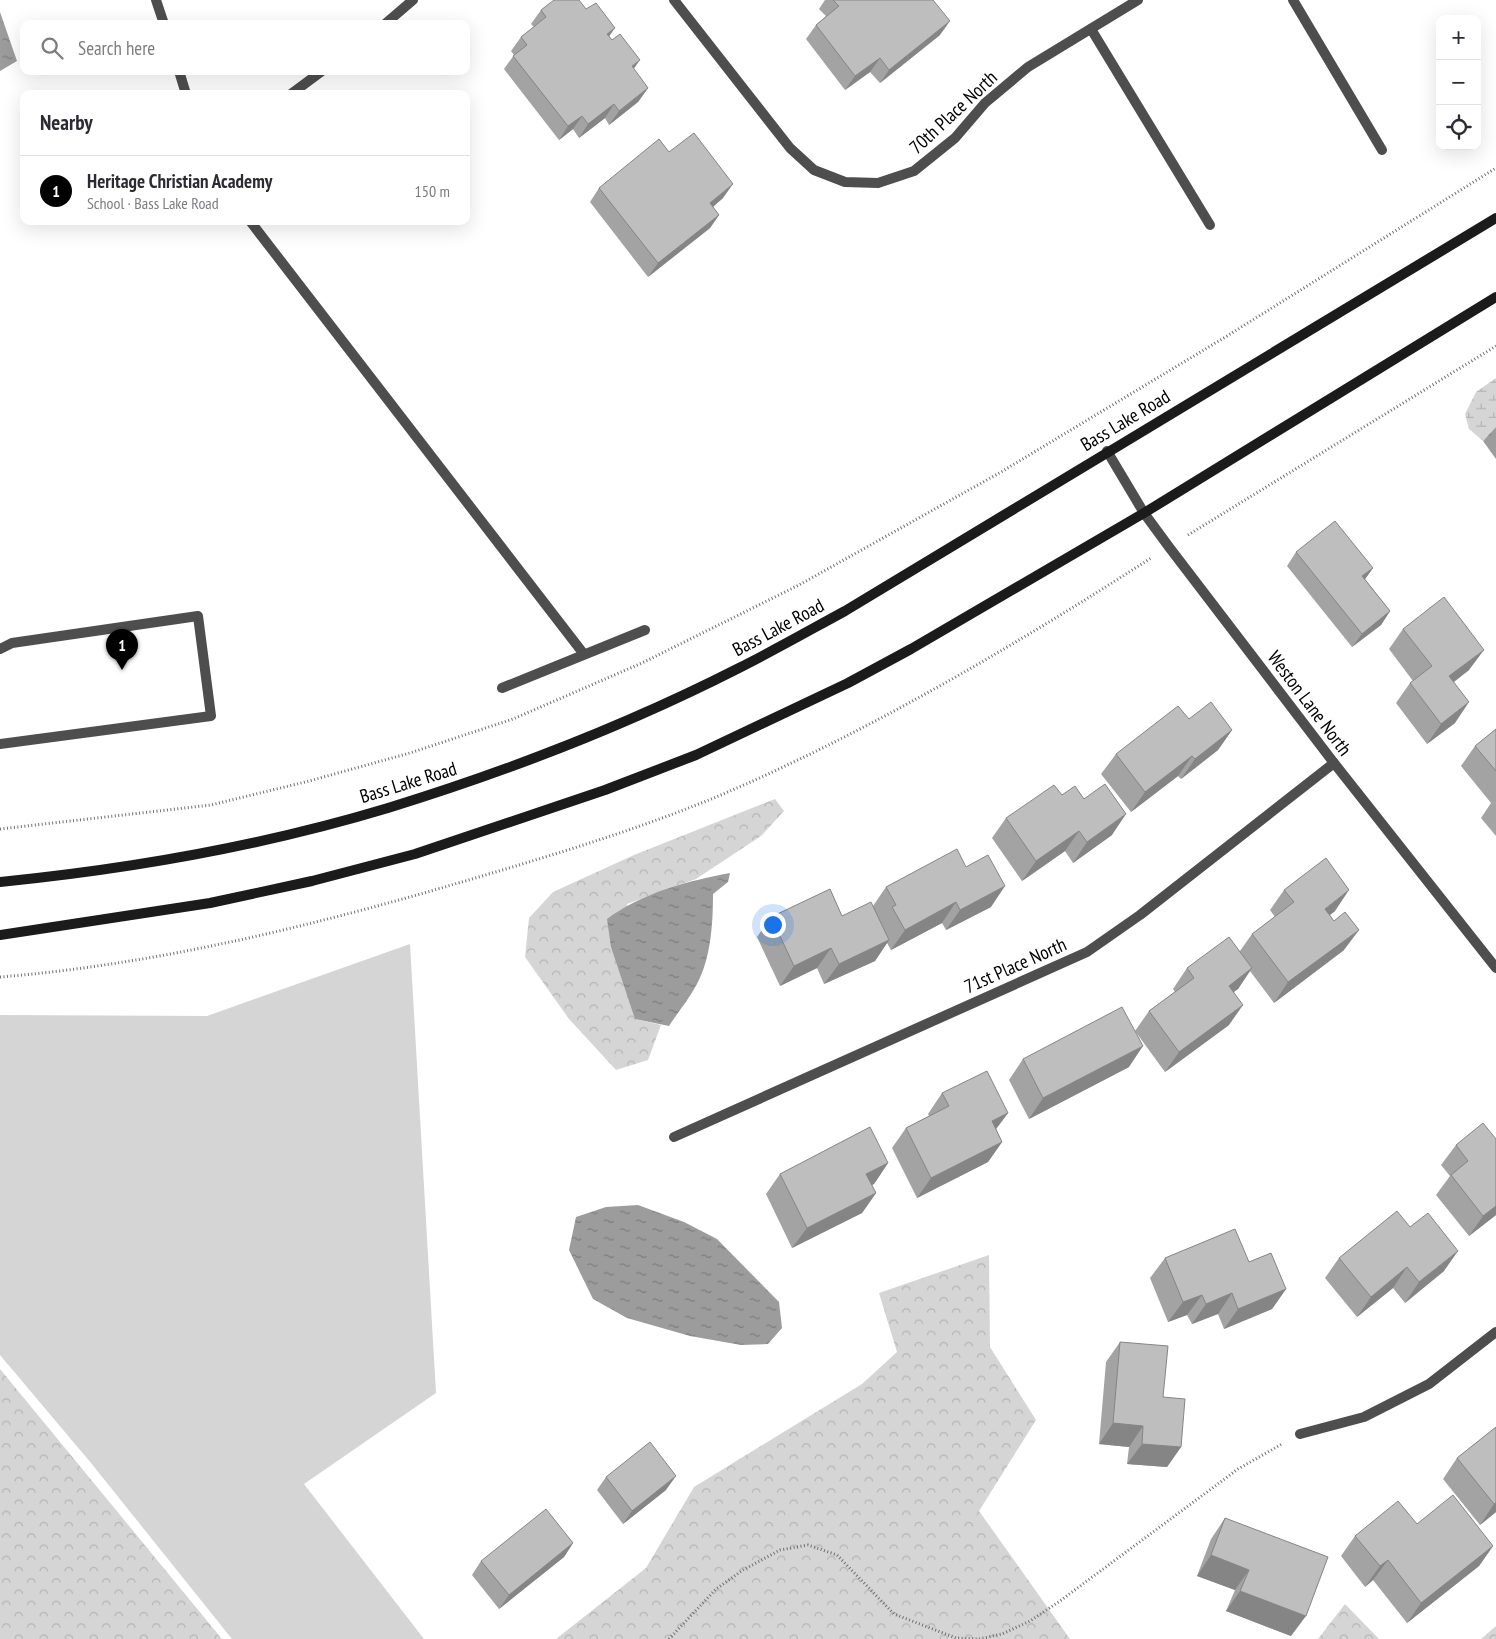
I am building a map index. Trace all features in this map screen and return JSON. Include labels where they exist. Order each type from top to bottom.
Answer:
[{"type":"main road","name":"Bass Lake Road","points":[[0,882],[88,872],[206,852],[298,831],[386,808],[546,753],[629,719],[763,655],[845,611],[1107,451],[1496,218]]},
{"type":"main road","points":[[0,935],[201,904],[312,881],[414,854],[605,790],[696,755],[848,683],[911,649],[1144,513],[1496,297]]},
{"type":"street","points":[[156,0],[163,20]]},
{"type":"street","points":[[389,20],[413,0]]},
{"type":"street","name":"70th Place North","points":[[674,0],[790,148],[814,170],[845,182],[878,183],[914,171],[954,138],[985,104],[1028,67],[1138,0]]},
{"type":"street","points":[[1293,0],[1382,150]]},
{"type":"street","points":[[1091,29],[1210,225]]},
{"type":"street","points":[[180,75],[185,90]]},
{"type":"street","points":[[296,90],[317,75]]},
{"type":"street","points":[[253,225],[583,653]]},
{"type":"street","name":"Weston Lane North","points":[[1107,451],[1144,513],[1334,763],[1496,968]]},
{"type":"street","points":[[0,649],[12,643],[198,616],[211,716],[0,744]]},
{"type":"street","points":[[502,688],[583,653],[645,630]]},
{"type":"street","name":"71st Place North","points":[[674,1137],[1087,952],[1140,915],[1334,763]]},
{"type":"street","points":[[1300,1434],[1364,1417],[1429,1384],[1496,1332]]},
{"type":"path","points":[[0,828],[211,805],[309,781],[410,753],[513,719],[642,663],[799,585],[1001,472],[1228,336],[1496,168]]},
{"type":"path","points":[[1199,527],[1496,346]]},
{"type":"path","points":[[0,977],[159,955],[353,914],[508,869],[663,818],[722,794],[900,707],[1009,646],[1140,565]]},
{"type":"path","points":[[668,1639],[716,1590],[743,1570],[780,1550],[808,1545],[837,1555],[894,1614],[956,1638],[979,1639],[1002,1634],[1030,1621],[1238,1469],[1300,1434]]},
{"type":"green space","points":[[1496,378],[1496,427],[1483,441],[1469,429],[1465,414],[1476,392]]},
{"type":"green space","points":[[775,799],[784,811],[761,836],[696,879],[627,904],[635,1019],[661,1025],[648,1060],[616,1070],[569,1019],[525,957],[529,918],[553,892],[634,855]]},
{"type":"green space","points":[[410,944],[436,1393],[304,1484],[424,1639],[232,1639],[91,1463],[0,1355],[0,1015],[207,1016]]},
{"type":"green space","points":[[989,1255],[990,1347],[1036,1420],[979,1511],[1070,1639],[556,1639],[646,1568],[694,1487],[862,1384],[897,1352],[879,1293]]},
{"type":"green space","points":[[0,1369],[222,1639],[0,1639]]},
{"type":"green space","points":[[1345,1604],[1379,1639],[1318,1639]]},
{"type":"green space","points":[[1496,1626],[1496,1639],[1481,1639]]},
{"type":"water","points":[[0,12],[17,61],[0,71]]},
{"type":"water","points":[[1496,427],[1496,459],[1483,441]]},
{"type":"water","points":[[730,873],[728,882],[713,894],[712,928],[708,952],[702,974],[691,995],[669,1026],[635,1019],[611,947],[607,919],[635,902],[666,889]]},
{"type":"water","points":[[638,1205],[684,1222],[717,1239],[779,1302],[782,1328],[768,1344],[741,1345],[690,1336],[627,1318],[593,1299],[569,1250],[576,1217],[606,1207]]},
{"type":"building","points":[[554,0],[579,0],[586,9],[596,3],[615,28],[607,34],[612,40],[620,34],[640,60],[632,66],[648,88],[619,111],[614,104],[588,124],[582,116],[568,126],[513,56],[527,45],[521,37],[546,17],[541,10]]},
{"type":"building","points":[[833,0],[933,0],[950,21],[889,70],[880,58],[855,76],[816,25],[839,6]]},
{"type":"building","points":[[694,133],[733,184],[710,203],[719,215],[658,263],[599,188],[659,139],[669,152]]},
{"type":"building","points":[[1335,521],[1373,568],[1362,576],[1390,611],[1362,634],[1296,552]]},
{"type":"building","points":[[1444,597],[1484,650],[1449,676],[1469,702],[1441,724],[1410,683],[1432,666],[1403,629]]},
{"type":"building","points":[[1211,702],[1232,730],[1195,759],[1192,756],[1145,792],[1116,754],[1178,706],[1189,719]]},
{"type":"building","points":[[1496,729],[1496,771],[1475,746]]},
{"type":"building","points":[[1105,784],[1126,814],[1087,842],[1079,831],[1036,861],[1006,818],[1054,785],[1062,795],[1075,786],[1084,799]]},
{"type":"building","points":[[957,849],[966,867],[988,855],[1005,886],[960,910],[956,902],[905,930],[892,907],[896,905],[886,887]]},
{"type":"building","points":[[1326,858],[1349,890],[1325,909],[1334,921],[1345,912],[1359,930],[1288,982],[1252,934],[1294,902],[1284,890]]},
{"type":"building","points":[[830,889],[842,916],[871,902],[889,940],[839,964],[831,948],[794,966],[771,917]]},
{"type":"building","points":[[1229,937],[1252,968],[1229,986],[1243,1005],[1179,1052],[1149,1011],[1194,978],[1187,968]]},
{"type":"building","points":[[1122,1007],[1143,1046],[1043,1098],[1023,1059]]},
{"type":"building","points":[[987,1071],[1008,1113],[992,1121],[1002,1142],[931,1178],[906,1128],[949,1106],[942,1093]]},
{"type":"building","points":[[1483,1123],[1496,1139],[1496,1206],[1483,1216],[1451,1175],[1468,1161],[1456,1145]]},
{"type":"building","points":[[870,1127],[888,1163],[866,1174],[876,1193],[807,1228],[780,1174]]},
{"type":"building","points":[[1397,1211],[1410,1227],[1428,1213],[1458,1251],[1419,1282],[1407,1267],[1371,1297],[1339,1258]]},
{"type":"building","points":[[1235,1229],[1249,1262],[1271,1253],[1286,1289],[1238,1309],[1232,1293],[1206,1304],[1202,1295],[1183,1302],[1165,1258]]},
{"type":"building","points":[[1120,1342],[1168,1346],[1163,1397],[1185,1399],[1181,1447],[1142,1444],[1143,1426],[1113,1423]]},
{"type":"building","points":[[1496,1427],[1496,1503],[1494,1504],[1457,1458]]},
{"type":"building","points":[[650,1442],[676,1476],[632,1511],[606,1477]]},
{"type":"building","points":[[1453,1495],[1493,1546],[1421,1603],[1388,1560],[1380,1566],[1355,1536],[1398,1501],[1417,1524]]},
{"type":"building","points":[[546,1509],[573,1543],[509,1595],[481,1561]]},
{"type":"building","points":[[1225,1518],[1328,1557],[1306,1616],[1240,1591],[1249,1570],[1211,1555]]},
{"type":"place","name":"Heritage Christian Academy","points":[[122,670]]}]
